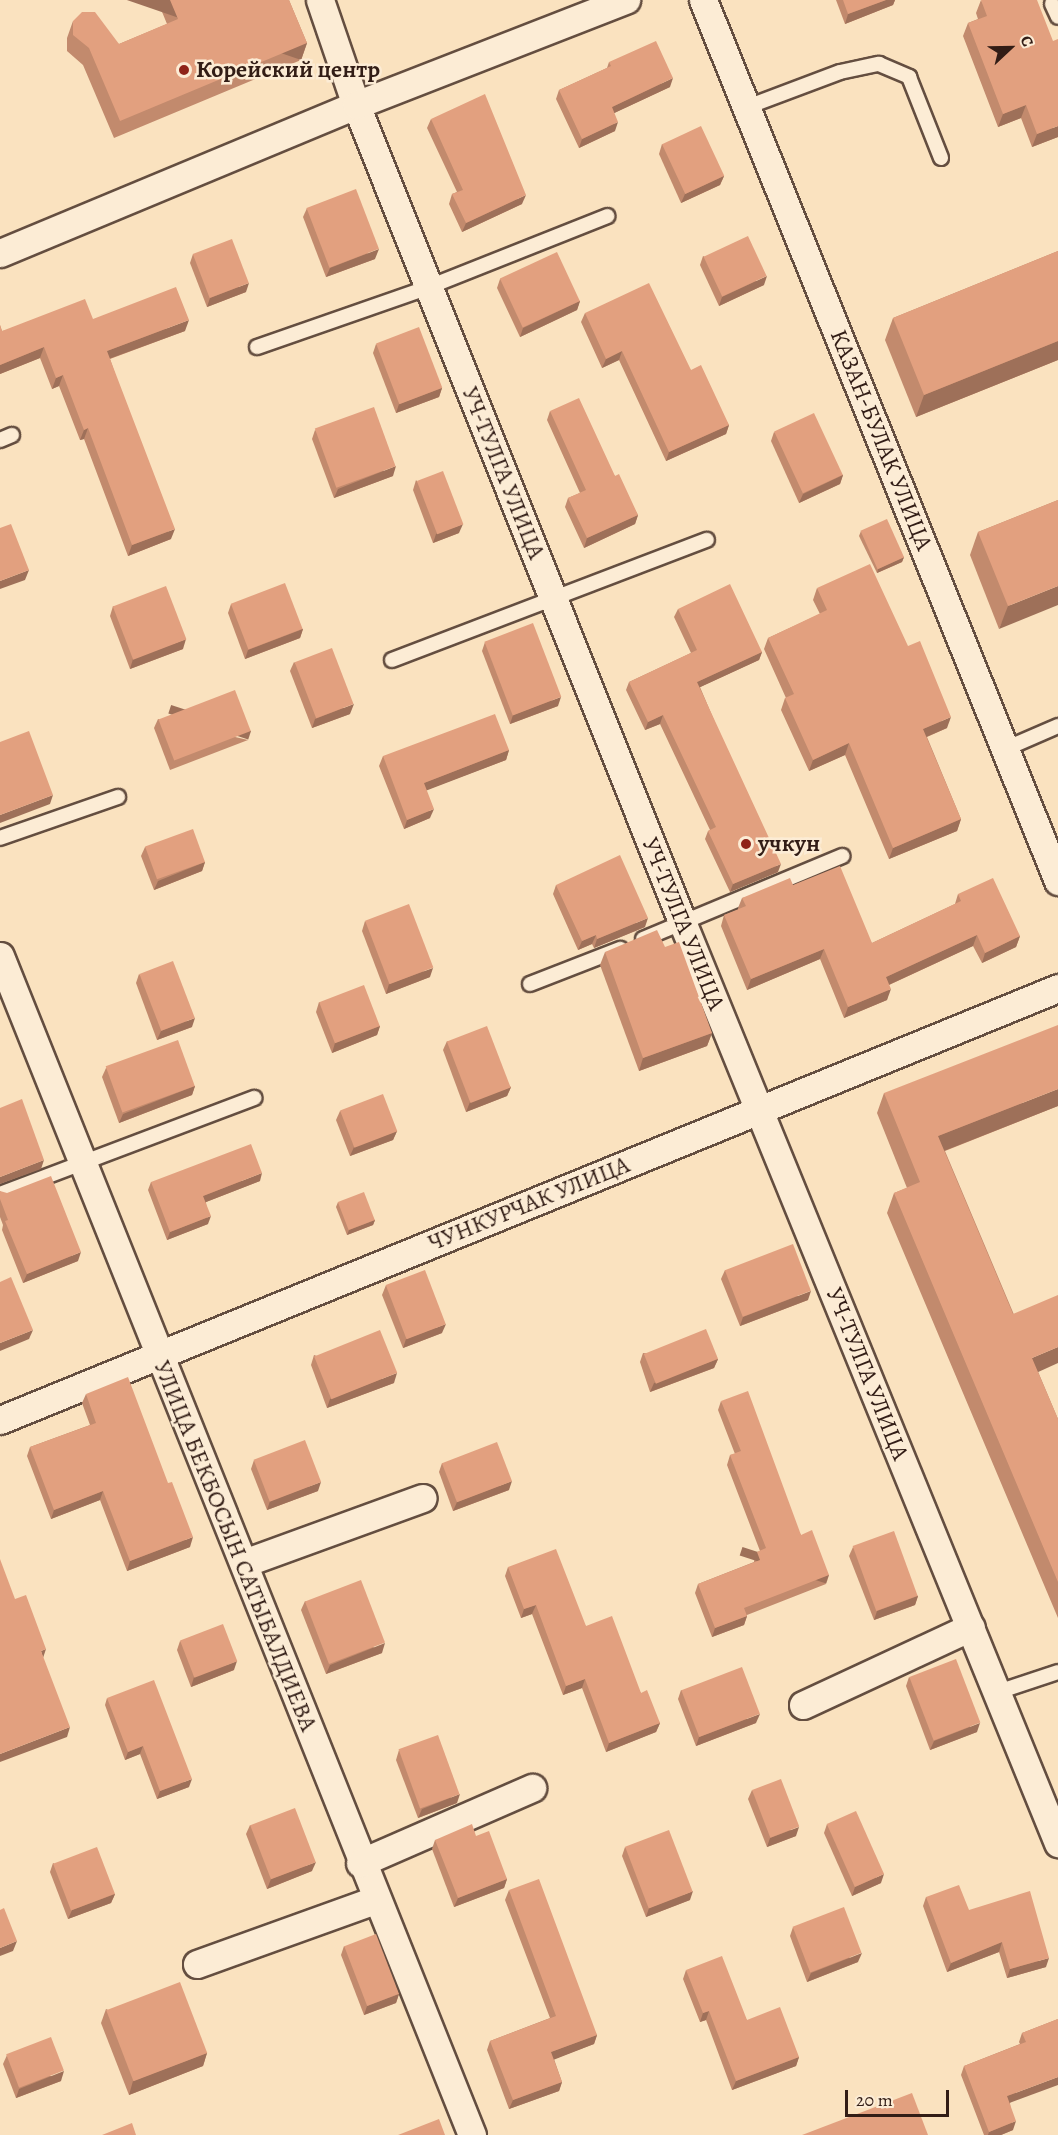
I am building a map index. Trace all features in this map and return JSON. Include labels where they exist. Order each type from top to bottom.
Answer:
[{"type":"street","name":"УЧ-ТУЛГА УЛИЦА","points":[[320,0],[357,105],[683,924],[972,1627],[1058,1843]]},
{"type":"street","points":[[0,253],[357,105],[626,0]]},
{"type":"street","name":"КАЗАН-БУЛАК УЛИЦА","points":[[703,0],[1058,881]]},
{"type":"street","name":"УЛИЦА БЕКБОСЫН САТЫБАЛДИЕВА","points":[[0,956],[244,1563],[360,1863],[472,2135]]},
{"type":"street","name":"ЧУНКУРЧАК УЛИЦА","points":[[0,1420],[1058,988]]},
{"type":"street","points":[[244,1563],[423,1498]]},
{"type":"street","points":[[803,1706],[972,1627]]},
{"type":"street","points":[[360,1863],[532,1788]]},
{"type":"street","points":[[197,1964],[375,1900]]},
{"type":"lane","points":[[747,107],[840,72],[879,64],[909,77],[941,158]]},
{"type":"lane","points":[[257,347],[429,287],[607,216]]},
{"type":"lane","points":[[392,660],[707,540]]},
{"type":"lane","points":[[1005,749],[1058,726]]},
{"type":"lane","points":[[0,838],[118,797]]},
{"type":"lane","points":[[530,984],[683,924],[842,856]]},
{"type":"lane","points":[[0,1194],[254,1098]]},
{"type":"lane","points":[[998,1692],[1058,1672]]},
{"type":"building","name":"Корейский центр","points":[[170,0],[289,0],[307,43],[120,121],[89,48],[73,35],[73,21],[82,12],[95,12],[119,44],[178,19]]},
{"type":"building","points":[[843,0],[886,0],[848,14]]},
{"type":"building","points":[[981,0],[1037,0],[1053,41],[1058,39],[1058,126],[1037,134],[1026,105],[1003,114],[968,23],[987,16]]},
{"type":"building","points":[[656,41],[673,78],[612,107],[618,122],[582,139],[559,90],[611,66],[609,62]]},
{"type":"building","points":[[485,94],[526,195],[466,223],[452,194],[463,190],[431,119]]},
{"type":"building","points":[[701,126],[724,176],[685,194],[662,144]]},
{"type":"building","points":[[356,189],[379,249],[329,268],[307,208]]},
{"type":"building","points":[[748,236],[767,276],[722,297],[704,257]]},
{"type":"building","points":[[232,239],[249,283],[210,298],[193,254]]},
{"type":"building","points":[[1058,251],[1058,341],[924,395],[893,318]]},
{"type":"building","points":[[557,252],[580,301],[523,328],[500,279]]},
{"type":"building","points":[[649,283],[691,370],[701,365],[729,425],[669,452],[622,351],[606,359],[585,313]]},
{"type":"building","points":[[176,287],[189,320],[107,351],[175,529],[132,545],[88,428],[84,430],[63,375],[56,378],[44,347],[0,365],[0,325],[2,331],[85,299],[93,319]]},
{"type":"building","points":[[419,327],[442,388],[399,404],[376,343]]},
{"type":"building","points":[[579,398],[615,476],[619,474],[638,515],[587,538],[568,498],[586,490],[550,411]]},
{"type":"building","points":[[374,407],[396,466],[336,488],[315,429]]},
{"type":"building","points":[[814,413],[843,475],[803,493],[774,432]]},
{"type":"building","points":[[443,471],[463,524],[437,534],[417,481]]},
{"type":"building","points":[[1058,500],[1058,586],[1008,606],[978,532]]},
{"type":"building","points":[[887,519],[904,557],[878,569],[861,531]]},
{"type":"building","points":[[11,524],[29,570],[0,581],[0,528]]},
{"type":"building","points":[[870,564],[908,646],[920,641],[951,717],[923,729],[961,819],[893,848],[849,743],[813,760],[785,698],[794,694],[768,638],[827,610],[817,588]]},
{"type":"building","points":[[285,583],[303,629],[248,650],[231,604]]},
{"type":"building","points":[[730,584],[762,652],[697,682],[781,864],[733,884],[708,831],[716,827],[663,715],[648,722],[629,682],[697,650],[678,609]]},
{"type":"building","points":[[166,586],[186,639],[133,660],[113,606]]},
{"type":"building","points":[[533,623],[561,697],[513,715],[484,642]]},
{"type":"building","points":[[332,648],[354,704],[316,718],[295,662]]},
{"type":"building","points":[[235,690],[251,731],[174,760],[158,719]]},
{"type":"building","points":[[495,714],[509,750],[424,783],[434,809],[407,820],[383,756]]},
{"type":"building","points":[[29,731],[53,795],[0,815],[0,742]]},
{"type":"building","points":[[193,829],[205,862],[157,879],[145,846]]},
{"type":"building","points":[[620,855],[648,918],[597,939],[596,935],[582,941],[556,885]]},
{"type":"building","points":[[840,866],[872,943],[961,901],[958,894],[993,878],[1020,936],[985,953],[977,935],[886,977],[891,989],[848,1007],[824,949],[751,979],[724,915],[746,906],[742,898],[790,878],[793,885]]},
{"type":"building","points":[[409,904],[433,967],[389,984],[365,921]]},
{"type":"building","points":[[657,930],[665,947],[679,942],[712,1033],[643,1058],[605,952]]},
{"type":"building","points":[[173,961],[195,1018],[161,1031],[139,974]]},
{"type":"building","points":[[364,985],[380,1026],[335,1043],[319,1002]]},
{"type":"building","points":[[1058,1025],[1058,1089],[938,1136],[1013,1314],[1058,1295],[1058,1347],[1032,1358],[1058,1419],[1058,1582],[894,1193],[920,1182],[884,1093]]},
{"type":"building","points":[[487,1026],[511,1088],[471,1103],[447,1041]]},
{"type":"building","points":[[178,1040],[195,1086],[122,1112],[106,1066]]},
{"type":"building","points":[[383,1094],[397,1131],[354,1148],[340,1110]]},
{"type":"building","points":[[22,1099],[44,1160],[0,1177],[0,1108]]},
{"type":"building","points":[[251,1144],[262,1173],[203,1196],[211,1216],[170,1232],[151,1182]]},
{"type":"building","points":[[51,1176],[81,1252],[27,1274],[5,1221],[8,1220],[0,1199],[0,1191],[7,1193]]},
{"type":"building","points":[[364,1192],[375,1220],[349,1230],[338,1202]]},
{"type":"building","points":[[793,1244],[811,1291],[743,1317],[725,1270]]},
{"type":"building","points":[[425,1270],[446,1324],[407,1339],[386,1285]]},
{"type":"building","points":[[11,1277],[33,1330],[0,1343],[0,1282]]},
{"type":"building","points":[[706,1329],[718,1359],[656,1384],[644,1354]]},
{"type":"building","points":[[380,1330],[397,1373],[331,1399],[314,1357]]},
{"type":"building","points":[[128,1377],[168,1483],[172,1482],[193,1537],[130,1561],[103,1491],[54,1510],[30,1447],[96,1423],[86,1394]]},
{"type":"building","points":[[748,1391],[801,1535],[812,1530],[829,1575],[744,1608],[747,1616],[715,1628],[698,1584],[760,1560],[757,1552],[766,1548],[730,1455],[741,1451],[721,1401]]},
{"type":"building","points":[[305,1440],[321,1482],[270,1502],[254,1460]]},
{"type":"building","points":[[497,1442],[512,1481],[457,1502],[442,1463]]},
{"type":"building","points":[[894,1531],[918,1596],[876,1611],[853,1546]]},
{"type":"building","points":[[556,1549],[586,1626],[612,1616],[641,1693],[647,1690],[660,1723],[609,1743],[585,1679],[566,1686],[536,1605],[524,1609],[508,1567]]},
{"type":"building","points":[[0,1559],[15,1599],[26,1595],[46,1649],[41,1651],[70,1727],[0,1754]]},
{"type":"building","points":[[361,1580],[385,1643],[329,1664],[305,1602]]},
{"type":"building","points":[[223,1624],[237,1661],[194,1678],[180,1640]]},
{"type":"building","points":[[956,1659],[980,1722],[934,1740],[909,1677]]},
{"type":"building","points":[[742,1667],[760,1714],[699,1737],[681,1690]]},
{"type":"building","points":[[154,1680],[192,1779],[160,1791],[143,1746],[128,1752],[107,1698]]},
{"type":"building","points":[[438,1735],[460,1794],[420,1809],[399,1749]]},
{"type":"building","points":[[781,1779],[799,1827],[770,1838],[752,1790]]},
{"type":"building","points":[[295,1808],[316,1862],[271,1879],[250,1825]]},
{"type":"building","points":[[856,1811],[884,1874],[855,1887],[827,1824]]},
{"type":"building","points":[[472,1824],[476,1836],[489,1831],[507,1879],[458,1898],[435,1840]]},
{"type":"building","points":[[669,1830],[693,1892],[649,1908],[625,1847]]},
{"type":"building","points":[[97,1847],[115,1894],[71,1911],[53,1864]]},
{"type":"building","points":[[539,1879],[597,2035],[551,2052],[562,2082],[513,2100],[490,2041],[556,2016],[509,1890]]},
{"type":"building","points":[[959,1885],[969,1910],[1030,1891],[1049,1958],[1010,1969],[1002,1942],[951,1963],[926,1897]]},
{"type":"building","points":[[844,1907],[862,1953],[810,1972],[793,1927]]},
{"type":"building","points":[[4,1908],[17,1941],[0,1948],[0,1910]]},
{"type":"building","points":[[376,1934],[399,1994],[367,2006],[344,1946]]},
{"type":"building","points":[[722,1956],[747,2020],[780,2007],[799,2057],[736,2081],[709,2011],[703,2013],[686,1970]]},
{"type":"building","points":[[180,1982],[207,2053],[133,2081],[106,2010]]},
{"type":"building","points":[[1058,2019],[1058,2077],[1007,2096],[1016,2121],[989,2132],[964,2066],[1026,2042],[1022,2033]]},
{"type":"building","points":[[51,2037],[64,2071],[19,2088],[6,2054]]},
{"type":"building","points":[[912,2093],[928,2135],[802,2135]]},
{"type":"building","points":[[439,2119],[445,2135],[398,2135]]},
{"type":"building","points":[[132,2123],[136,2135],[102,2135]]},
{"type":"place","name":"Корейский центр","points":[[184,70]]},
{"type":"place","name":"учкун","points":[[746,844]]}]
